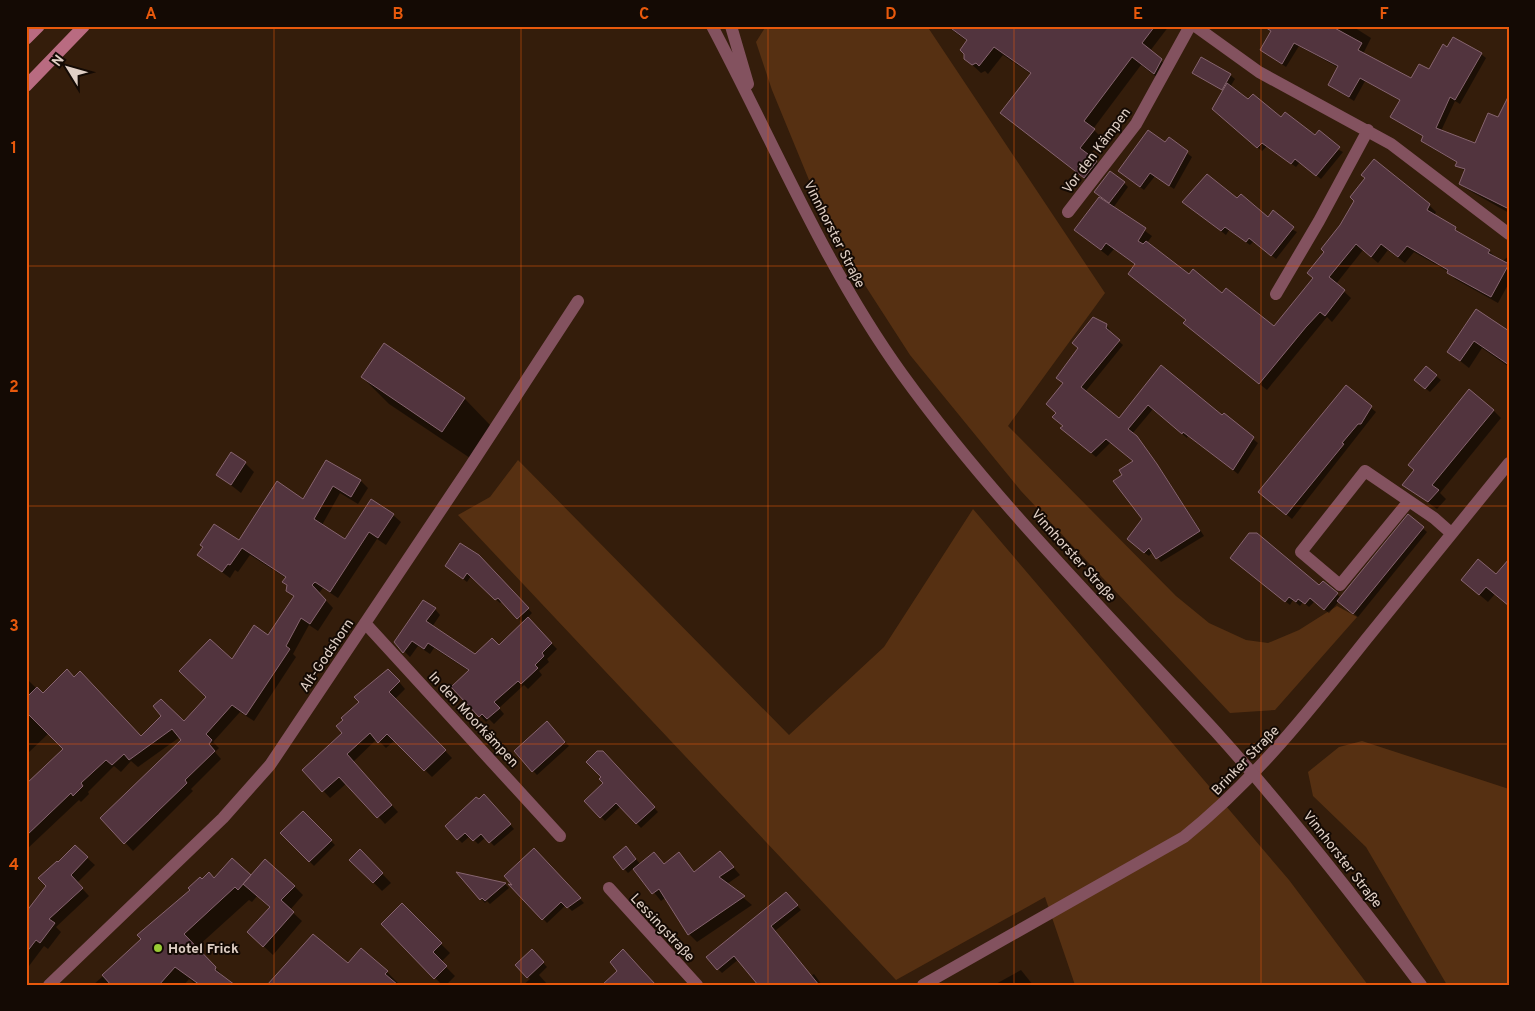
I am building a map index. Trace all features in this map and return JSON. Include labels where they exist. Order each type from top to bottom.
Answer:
[{"type":"main road","points":[[26,39],[39,26]]},
{"type":"main road","points":[[26,86],[84,26]]},
{"type":"street","name":"Vinnhorster Straße","points":[[712,26],[756,110],[820,242],[848,291],[902,374],[984,477],[1254,775],[1320,854],[1421,985]]},
{"type":"street","name":"Vinnhorster Straße","points":[[731,26],[756,110]]},
{"type":"street","name":"Vor den Kämpen","points":[[1068,212],[1136,124],[1190,26]]},
{"type":"street","points":[[1195,26],[1259,72],[1391,144],[1509,234]]},
{"type":"street","points":[[1276,294],[1319,221],[1368,130]]},
{"type":"street","name":"Alt-Godshorn","points":[[49,985],[223,818],[270,765],[578,301]]},
{"type":"street","name":"Brinker Straße","points":[[923,985],[1184,837],[1218,810],[1254,775],[1297,726],[1451,533],[1509,464]]},
{"type":"street","points":[[1408,501],[1340,585],[1301,552],[1365,471],[1408,501],[1451,533]]},
{"type":"street","name":"In den Moorkämpen","points":[[365,623],[560,836]]},
{"type":"street","name":"Lessingstraße","points":[[609,888],[697,985]]},
{"type":"shaded area","points":[[766,26],[927,26],[1105,293],[1008,426],[1176,596],[1209,623],[1246,640],[1268,643],[1299,630],[1337,606],[1357,617],[1275,710],[1230,713],[1021,491],[910,355],[830,231],[772,90],[756,42]]},
{"type":"shaded area","points":[[518,460],[789,735],[884,647],[973,509],[1289,880],[1368,985],[1075,985],[1045,897],[896,980],[458,515],[490,497]]},
{"type":"shaded area","points":[[1362,741],[1509,789],[1509,985],[1447,985],[1366,847],[1313,796],[1308,772],[1339,747]]},
{"type":"building","points":[[948,26],[1155,26],[1142,43],[1162,59],[1154,74],[1132,57],[1084,121],[1095,129],[1080,148],[1097,161],[1084,178],[1000,113],[1031,73],[994,47],[979,66],[976,63],[972,65],[964,59],[964,54],[960,50],[967,40]]},
{"type":"building","points":[[1263,26],[1331,26],[1362,43],[1358,50],[1411,78],[1419,64],[1429,69],[1443,44],[1447,47],[1453,37],[1482,53],[1455,100],[1450,97],[1436,128],[1475,143],[1488,113],[1498,117],[1509,95],[1509,209],[1459,184],[1465,169],[1455,166],[1457,162],[1421,141],[1423,136],[1390,117],[1400,100],[1360,78],[1349,97],[1328,85],[1338,66],[1294,43],[1282,64],[1260,50],[1271,31]]},
{"type":"building","points":[[1201,57],[1231,74],[1222,90],[1192,73]]},
{"type":"building","points":[[1227,83],[1248,99],[1253,94],[1281,117],[1285,112],[1315,135],[1319,130],[1340,147],[1316,176],[1295,159],[1291,164],[1262,143],[1257,148],[1212,109]]},
{"type":"building","points":[[1148,130],[1165,142],[1169,137],[1188,151],[1169,186],[1150,173],[1140,187],[1118,171]]},
{"type":"building","points":[[1374,159],[1430,204],[1427,210],[1456,227],[1455,230],[1490,250],[1488,253],[1509,264],[1491,297],[1447,273],[1448,270],[1407,246],[1398,257],[1381,244],[1371,257],[1356,244],[1329,277],[1345,290],[1325,316],[1320,312],[1306,327],[1259,384],[1183,323],[1186,320],[1128,274],[1135,264],[1106,243],[1101,250],[1074,230],[1099,197],[1146,228],[1138,241],[1143,244],[1146,241],[1189,274],[1193,269],[1222,293],[1226,288],[1274,326],[1313,278],[1307,273],[1324,252],[1321,249],[1340,225],[1354,201],[1350,197],[1365,178],[1361,175]]},
{"type":"building","points":[[1110,171],[1125,182],[1109,203],[1094,192]]},
{"type":"building","points":[[1207,174],[1237,198],[1241,194],[1268,217],[1273,210],[1294,227],[1271,256],[1249,238],[1246,242],[1225,227],[1221,231],[1182,202]]},
{"type":"building","points":[[1476,309],[1509,331],[1509,365],[1474,341],[1460,361],[1447,352]]},
{"type":"building","points":[[1093,317],[1107,324],[1106,328],[1120,340],[1081,387],[1119,418],[1161,365],[1222,415],[1224,413],[1254,437],[1233,470],[1183,432],[1182,434],[1148,405],[1128,429],[1137,436],[1157,464],[1200,531],[1156,559],[1149,548],[1144,553],[1127,539],[1142,519],[1113,481],[1122,475],[1119,470],[1133,461],[1106,439],[1091,453],[1060,428],[1063,426],[1052,417],[1056,413],[1046,404],[1063,383],[1056,378],[1078,348],[1072,343]]},
{"type":"building","points":[[384,343],[465,398],[442,432],[361,377]]},
{"type":"building","points":[[1426,366],[1437,375],[1425,389],[1414,380]]},
{"type":"building","points":[[1346,385],[1372,406],[1361,424],[1358,424],[1342,443],[1344,444],[1286,515],[1258,492]]},
{"type":"building","points":[[1469,389],[1494,410],[1432,485],[1439,490],[1428,502],[1402,485],[1414,470],[1408,465]]},
{"type":"building","points":[[231,452],[246,462],[231,485],[216,475]]},
{"type":"building","points":[[326,460],[361,480],[351,497],[333,486],[314,519],[345,539],[371,499],[394,514],[378,538],[369,532],[330,592],[315,582],[312,585],[326,600],[310,624],[301,618],[286,646],[290,649],[246,715],[232,705],[206,734],[212,740],[209,744],[215,751],[185,780],[187,783],[124,844],[100,818],[181,740],[172,729],[129,760],[124,754],[112,765],[106,760],[81,783],[83,786],[73,796],[71,793],[26,836],[26,784],[63,749],[26,712],[26,698],[37,687],[43,693],[67,669],[74,677],[80,671],[141,736],[161,716],[153,706],[161,699],[184,721],[206,697],[179,671],[210,639],[232,659],[254,625],[268,635],[294,596],[286,591],[287,585],[282,582],[286,577],[242,548],[230,565],[228,564],[222,572],[197,555],[203,547],[200,545],[214,524],[239,540],[277,481],[303,499]]},
{"type":"building","points":[[1408,514],[1424,527],[1353,614],[1337,601]]},
{"type":"building","points":[[1249,533],[1257,533],[1319,585],[1323,581],[1338,593],[1324,610],[1310,598],[1305,604],[1298,599],[1296,602],[1289,597],[1285,602],[1230,558]]},
{"type":"building","points":[[460,543],[479,555],[529,608],[517,619],[498,598],[495,600],[467,573],[463,579],[445,566]]},
{"type":"building","points":[[1478,559],[1496,574],[1509,559],[1509,606],[1486,587],[1479,595],[1461,580]]},
{"type":"building","points":[[423,600],[436,608],[426,621],[475,654],[492,638],[499,645],[528,617],[552,643],[542,653],[544,656],[535,665],[538,668],[521,684],[518,681],[494,702],[500,708],[487,719],[482,714],[479,717],[451,687],[469,670],[428,643],[424,649],[412,641],[403,653],[394,642]]},
{"type":"building","points":[[388,669],[400,681],[389,692],[446,750],[424,771],[387,734],[378,743],[370,733],[347,754],[392,805],[377,818],[339,777],[322,792],[302,770],[342,733],[336,726],[343,720],[341,718],[359,702],[354,697]]},
{"type":"building","points":[[547,721],[565,742],[532,772],[514,751]]},
{"type":"building","points":[[597,751],[603,751],[655,807],[636,824],[616,803],[600,818],[584,801],[603,783],[599,779],[601,777],[586,762]]},
{"type":"building","points":[[484,794],[511,824],[489,843],[481,834],[473,841],[465,833],[457,840],[445,826],[476,797],[479,799]]},
{"type":"building","points":[[303,811],[332,840],[309,862],[280,833]]},
{"type":"building","points":[[75,845],[88,857],[71,875],[83,888],[49,919],[55,923],[40,943],[36,940],[26,953],[26,912],[46,886],[38,878]]},
{"type":"building","points":[[626,846],[636,859],[623,870],[613,857]]},
{"type":"building","points":[[534,848],[581,898],[567,908],[561,902],[542,920],[508,884],[512,885],[504,876]]},
{"type":"building","points":[[360,849],[383,873],[373,883],[349,860]]},
{"type":"building","points":[[720,851],[734,867],[719,877],[745,896],[688,935],[659,889],[652,894],[633,869],[654,852],[664,864],[679,852],[694,872]]},
{"type":"building","points":[[232,858],[251,875],[238,890],[235,887],[184,934],[216,967],[215,970],[235,985],[200,985],[175,967],[159,985],[111,985],[102,975],[141,939],[137,935],[190,890],[188,888],[200,877],[202,879],[209,872],[214,878]]},
{"type":"building","points":[[265,859],[295,886],[281,900],[294,912],[263,947],[247,932],[270,907],[243,884]]},
{"type":"building","points":[[456,872],[506,883],[485,901],[482,898],[480,900]]},
{"type":"building","points":[[786,892],[798,905],[771,926],[819,985],[758,985],[734,956],[717,970],[706,957]]},
{"type":"building","points":[[402,903],[442,943],[433,952],[447,966],[434,979],[381,924]]},
{"type":"building","points":[[313,934],[348,963],[361,948],[388,971],[385,974],[398,985],[267,985]]},
{"type":"building","points":[[532,949],[544,962],[527,978],[515,965]]},
{"type":"building","points":[[623,949],[656,985],[602,985],[617,971],[610,962]]},
{"type":"place","name":"Hotel Frick","points":[[158,948]]}]
